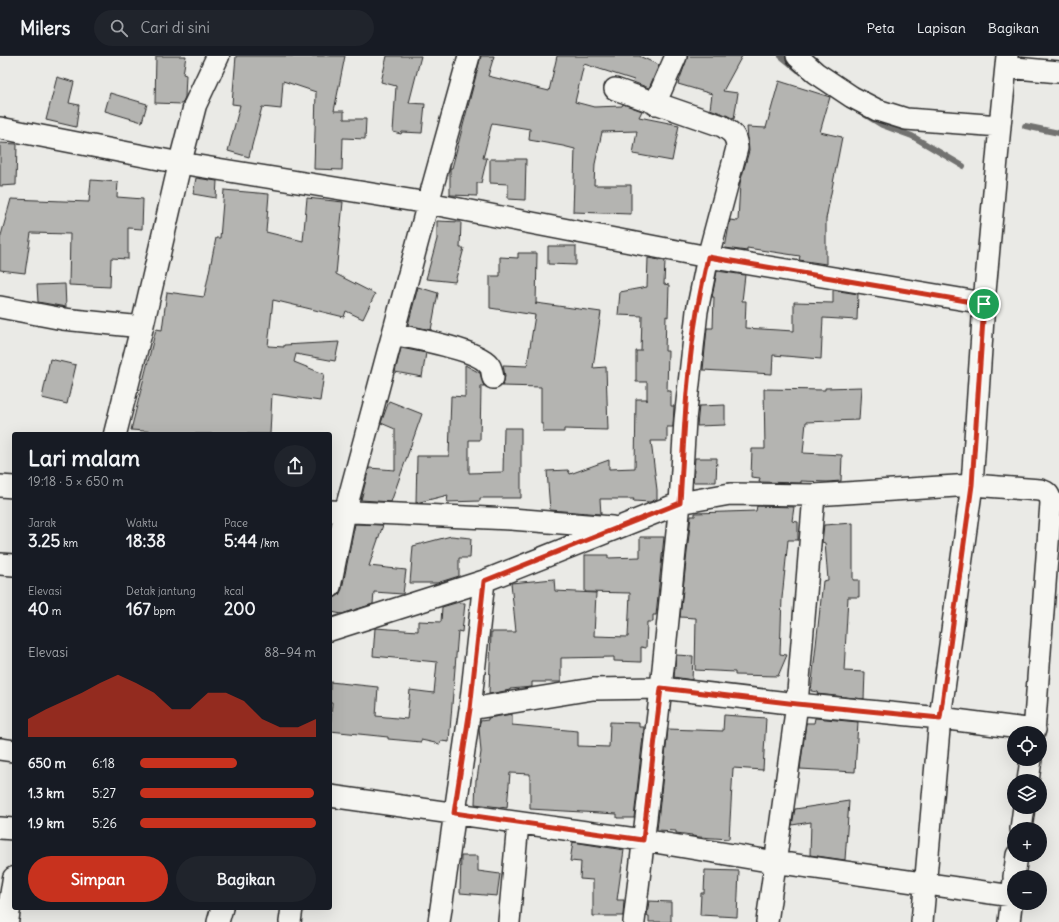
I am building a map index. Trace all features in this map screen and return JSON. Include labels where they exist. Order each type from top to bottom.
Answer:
[{"type":"main road","points":[[116,432],[195,105],[218,56]]},
{"type":"main road","points":[[7,922],[12,891]]},
{"type":"street","points":[[332,568],[338,511],[393,334],[469,56]]},
{"type":"street","points":[[655,104],[676,56]]},
{"type":"street","points":[[797,56],[816,73],[852,97],[877,110],[906,119],[1000,126]]},
{"type":"street","points":[[922,922],[940,718],[972,485],[984,304],[1007,62],[1059,72]]},
{"type":"street","points":[[615,89],[722,126],[732,132],[736,138],[737,148],[708,257],[697,311],[691,353],[680,503],[661,688],[634,922]]},
{"type":"street","points":[[0,128],[180,163],[428,203],[708,257],[984,304]]},
{"type":"street","points":[[0,307],[62,318],[142,327]]},
{"type":"street","points":[[393,334],[458,350],[481,358],[489,364],[493,378]]},
{"type":"street","points":[[332,629],[484,581],[680,503],[730,494],[814,495],[972,485],[1040,490],[1047,492],[1050,497],[1051,511],[1035,726]]},
{"type":"street","points":[[0,486],[12,487]]},
{"type":"street","points":[[767,922],[797,704],[814,495]]},
{"type":"street","points":[[338,511],[617,527]]},
{"type":"street","points":[[0,564],[12,565]]},
{"type":"street","points":[[439,922],[470,709],[484,581]]},
{"type":"street","points":[[470,709],[593,689],[661,688],[797,704],[940,718],[1007,728]]},
{"type":"street","points":[[0,749],[12,751]]},
{"type":"street","points":[[332,796],[643,840],[775,862],[926,884],[1007,884]]},
{"type":"street","points":[[509,922],[518,823]]},
{"type":"street","points":[[0,828],[12,829]]},
{"type":"street","points":[[218,922],[221,910]]},
{"type":"street","points":[[290,922],[292,910]]},
{"type":"street","points":[[1009,922],[1010,910]]},
{"type":"building","points":[[156,56],[186,56],[183,74],[186,75],[185,97],[182,104],[155,103]]},
{"type":"building","points":[[236,56],[345,56],[334,111],[344,111],[344,119],[366,119],[365,139],[343,138],[342,170],[314,169],[316,92],[283,81],[281,109],[262,107],[249,157],[228,151],[240,105],[232,104]]},
{"type":"building","points":[[387,56],[421,56],[409,103],[425,104],[422,133],[402,132],[401,134],[393,132],[396,86],[381,82]]},
{"type":"building","points":[[481,56],[494,56],[488,76],[549,91],[557,56],[639,56],[659,65],[649,88],[633,82],[634,80],[584,64],[575,102],[594,107],[622,106],[623,104],[642,111],[639,117],[679,125],[672,161],[633,154],[637,131],[602,132],[595,164],[594,185],[631,185],[631,214],[573,212],[575,149],[529,140],[530,129],[492,123],[483,158],[487,158],[481,183],[477,183],[477,196],[450,195],[450,168],[452,168]]},
{"type":"building","points":[[688,56],[742,56],[723,91],[738,93],[734,119],[710,109],[712,94],[678,84]]},
{"type":"building","points":[[57,77],[74,82],[69,103],[79,105],[76,127],[46,120]]},
{"type":"building","points":[[779,81],[830,97],[820,132],[842,137],[826,219],[826,264],[799,260],[800,256],[747,248],[747,251],[725,248],[730,220],[738,221],[740,183],[749,151],[747,127],[766,128]]},
{"type":"building","points":[[110,93],[147,104],[142,122],[105,111]]},
{"type":"building","points":[[0,143],[17,144],[16,185],[0,186]]},
{"type":"building","points":[[490,159],[526,159],[525,200],[508,199],[508,184],[490,183]]},
{"type":"building","points":[[196,178],[217,181],[216,198],[193,194]]},
{"type":"building","points":[[91,180],[118,182],[117,197],[143,199],[142,229],[128,228],[128,259],[111,258],[110,287],[69,285],[70,234],[31,233],[25,273],[0,270],[0,239],[11,199],[89,202]]},
{"type":"building","points":[[224,190],[269,194],[266,232],[303,241],[307,198],[343,202],[336,274],[375,294],[363,319],[346,311],[344,317],[273,300],[268,346],[284,347],[284,345],[339,342],[335,361],[296,354],[294,362],[324,374],[320,401],[272,394],[270,432],[158,432],[131,430],[156,329],[162,330],[167,292],[204,297],[216,238],[220,238]]},
{"type":"building","points":[[437,221],[461,222],[460,248],[464,248],[455,282],[426,279],[437,239]]},
{"type":"building","points":[[548,246],[576,246],[576,265],[548,264]]},
{"type":"building","points":[[518,253],[537,253],[536,303],[601,312],[593,368],[606,367],[608,430],[564,429],[564,432],[543,432],[543,424],[541,424],[541,387],[502,386],[505,376],[503,365],[527,366],[535,315],[490,308],[490,276],[500,276],[500,257],[518,258]]},
{"type":"building","points":[[648,258],[665,261],[664,284],[669,285],[665,351],[668,351],[667,391],[671,391],[671,406],[674,406],[673,427],[667,427],[667,441],[651,441],[657,499],[650,502],[633,501],[634,499],[600,499],[601,514],[550,510],[547,471],[568,470],[570,474],[609,460],[609,469],[635,468],[636,399],[647,399],[647,382],[636,382],[636,351],[641,351],[642,316],[618,315],[620,292],[647,287]]},
{"type":"building","points":[[717,271],[745,275],[742,301],[746,301],[745,328],[794,331],[794,302],[833,303],[833,290],[858,294],[857,320],[823,318],[821,359],[773,355],[772,374],[703,370],[707,328],[713,328],[714,297],[712,297]]},
{"type":"building","points":[[65,284],[66,307],[38,302],[37,285]]},
{"type":"building","points":[[418,287],[438,293],[431,330],[408,325]]},
{"type":"building","points":[[401,348],[426,353],[422,377],[395,372]]},
{"type":"building","points":[[50,359],[76,365],[67,404],[42,398]]},
{"type":"building","points":[[465,365],[480,373],[484,386],[481,386],[480,440],[469,440],[469,473],[503,472],[504,428],[521,428],[521,498],[480,498],[480,501],[447,502],[448,495],[416,503],[417,456],[449,456],[451,396],[465,397]]},
{"type":"building","points":[[861,387],[859,420],[806,422],[803,453],[842,455],[841,481],[801,481],[801,483],[759,482],[760,478],[751,477],[752,449],[765,449],[764,389],[825,390],[825,388]]},
{"type":"building","points":[[389,401],[422,414],[391,502],[361,500],[369,468],[395,470],[395,429],[381,423]]},
{"type":"building","points":[[725,405],[725,425],[697,426],[699,406]]},
{"type":"building","points":[[695,458],[717,458],[716,482],[693,482]]},
{"type":"building","points":[[757,506],[794,507],[792,521],[798,522],[798,540],[788,540],[782,598],[780,654],[787,655],[778,676],[735,675],[735,672],[695,670],[696,618],[680,617],[691,516],[695,516],[695,513],[756,511]]},
{"type":"building","points":[[853,523],[853,580],[859,580],[859,597],[848,597],[844,671],[865,672],[864,699],[817,694],[818,692],[811,691],[823,581],[828,580],[825,543],[822,542],[824,525]]},
{"type":"building","points":[[355,524],[383,525],[369,566],[406,570],[403,594],[374,592],[373,604],[342,614],[332,612],[332,599],[339,595],[342,589]]},
{"type":"building","points":[[451,536],[471,538],[470,558],[459,558],[459,576],[437,583],[410,583],[413,546]]},
{"type":"building","points":[[640,537],[664,537],[656,615],[653,615],[653,622],[647,622],[646,648],[641,647],[641,662],[614,661],[614,657],[561,658],[561,682],[532,682],[532,687],[510,689],[489,694],[491,632],[516,632],[511,583],[554,579],[555,591],[596,593],[594,636],[628,637],[630,593],[585,592],[585,555],[608,555],[608,558],[640,557]]},
{"type":"building","points":[[459,602],[465,603],[462,632],[458,631],[449,742],[441,741],[440,744],[421,740],[421,742],[388,739],[388,737],[332,731],[332,682],[378,687],[376,716],[407,719],[410,690],[434,693],[437,662],[373,656],[375,628],[418,631],[418,621],[441,622],[442,607]]},
{"type":"building","points":[[676,655],[693,656],[692,680],[674,677]]},
{"type":"building","points":[[512,714],[512,725],[578,731],[578,746],[609,747],[610,722],[639,723],[639,727],[644,727],[634,818],[617,818],[617,814],[530,809],[530,774],[510,773],[507,808],[475,804],[476,779],[481,752],[479,728],[480,721],[488,720],[488,718]]},
{"type":"building","points":[[724,715],[766,718],[763,770],[733,768],[729,839],[699,837],[676,833],[676,831],[657,830],[668,729],[723,731]]},
{"type":"building","points":[[815,718],[858,722],[855,772],[800,769],[806,723],[814,723]]},
{"type":"building","points":[[849,801],[845,860],[810,855],[811,822],[792,825],[795,809]]},
{"type":"building","points":[[573,842],[624,850],[617,900],[624,900],[623,916],[593,916],[593,880],[580,879],[581,862],[570,861]]},
{"type":"building","points":[[461,856],[478,856],[478,871],[500,874],[497,896],[460,893]]},
{"type":"building","points":[[705,870],[739,871],[737,917],[700,915],[701,893],[704,893]]},
{"type":"building","points":[[649,901],[671,902],[671,922],[649,922],[649,916],[647,916]]},
{"type":"waterway","points":[[781,56],[798,70]]},
{"type":"waterway","points":[[864,114],[882,125],[912,136],[963,166]]},
{"type":"waterway","points":[[1025,126],[1059,133]]},
{"type":"route","points":[[708,257],[984,304],[972,485],[940,718],[797,704],[661,688],[643,840],[454,813],[470,709],[484,581],[680,503],[691,353],[697,311],[708,257]]}]
